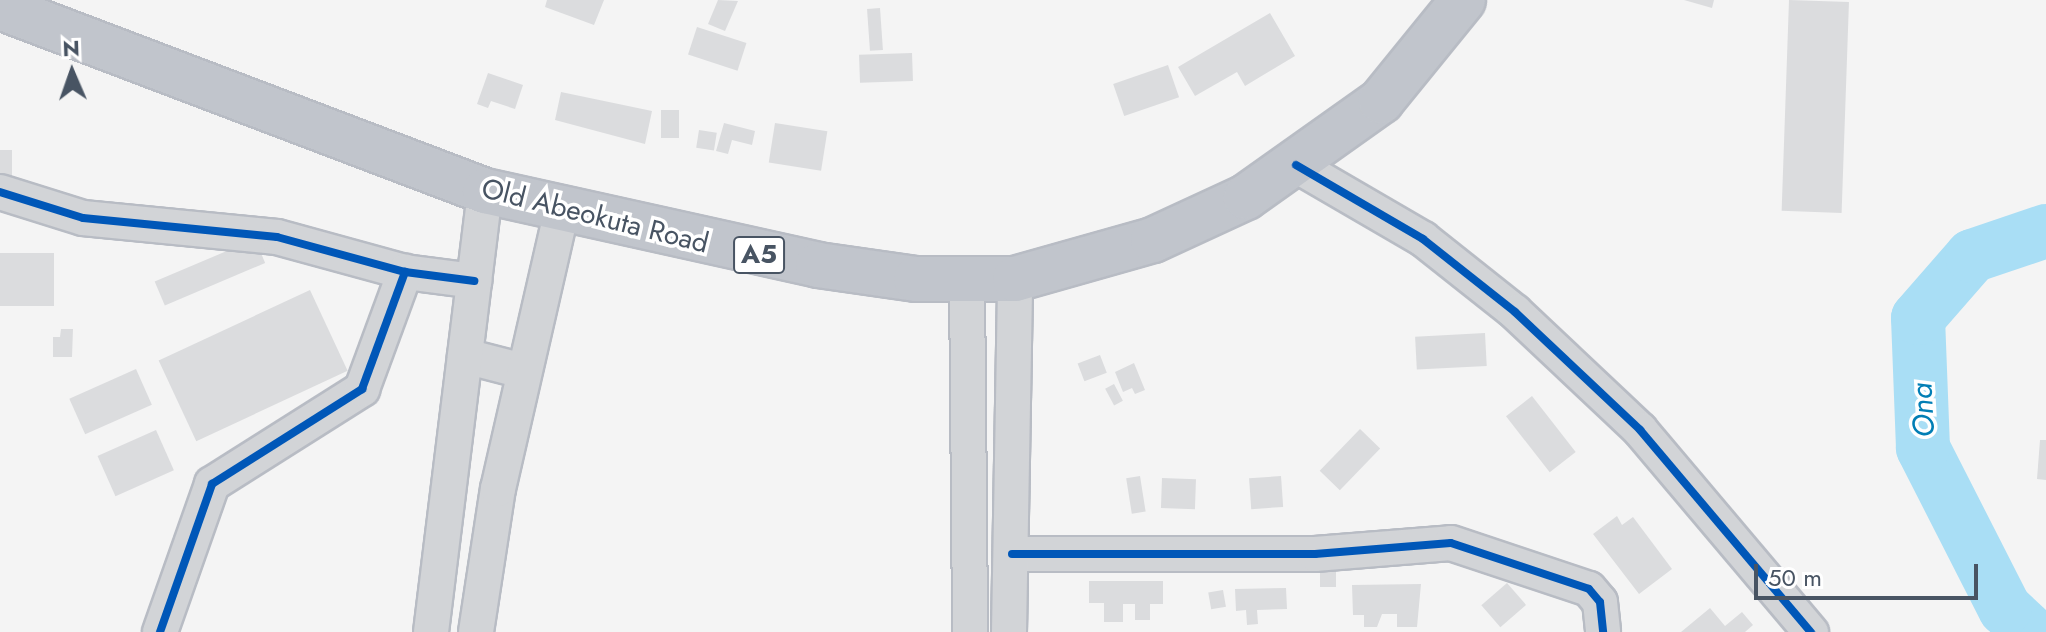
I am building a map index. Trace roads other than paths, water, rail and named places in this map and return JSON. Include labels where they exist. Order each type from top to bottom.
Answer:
[{"type":"highway","name":"Old Abeokuta Road","points":[[0,7],[485,191],[818,265],[916,279],[1015,279],[1153,240],[1246,197],[1296,165],[1381,101],[1463,0]]},
{"type":"street","points":[[1296,165],[1423,239],[1515,312],[1640,430],[1811,632]]},
{"type":"street","points":[[431,632],[485,191]]},
{"type":"street","points":[[0,192],[83,218],[277,237],[405,272],[474,281]]},
{"type":"street","points":[[476,632],[508,443],[562,209]]},
{"type":"street","points":[[160,632],[212,484],[362,389],[405,272]]},
{"type":"street","points":[[967,279],[970,632]]},
{"type":"street","points":[[1009,632],[1015,279]]},
{"type":"street","points":[[465,356],[523,371]]},
{"type":"street","points":[[456,430],[508,443]]},
{"type":"street","points":[[1012,554],[1300,555],[1451,543],[1589,589],[1600,602],[1603,632]]},
{"type":"waterway","name":"Ona","points":[[2030,632],[2005,609],[1923,448],[1918,318],[1972,256],[2046,231]]}]
